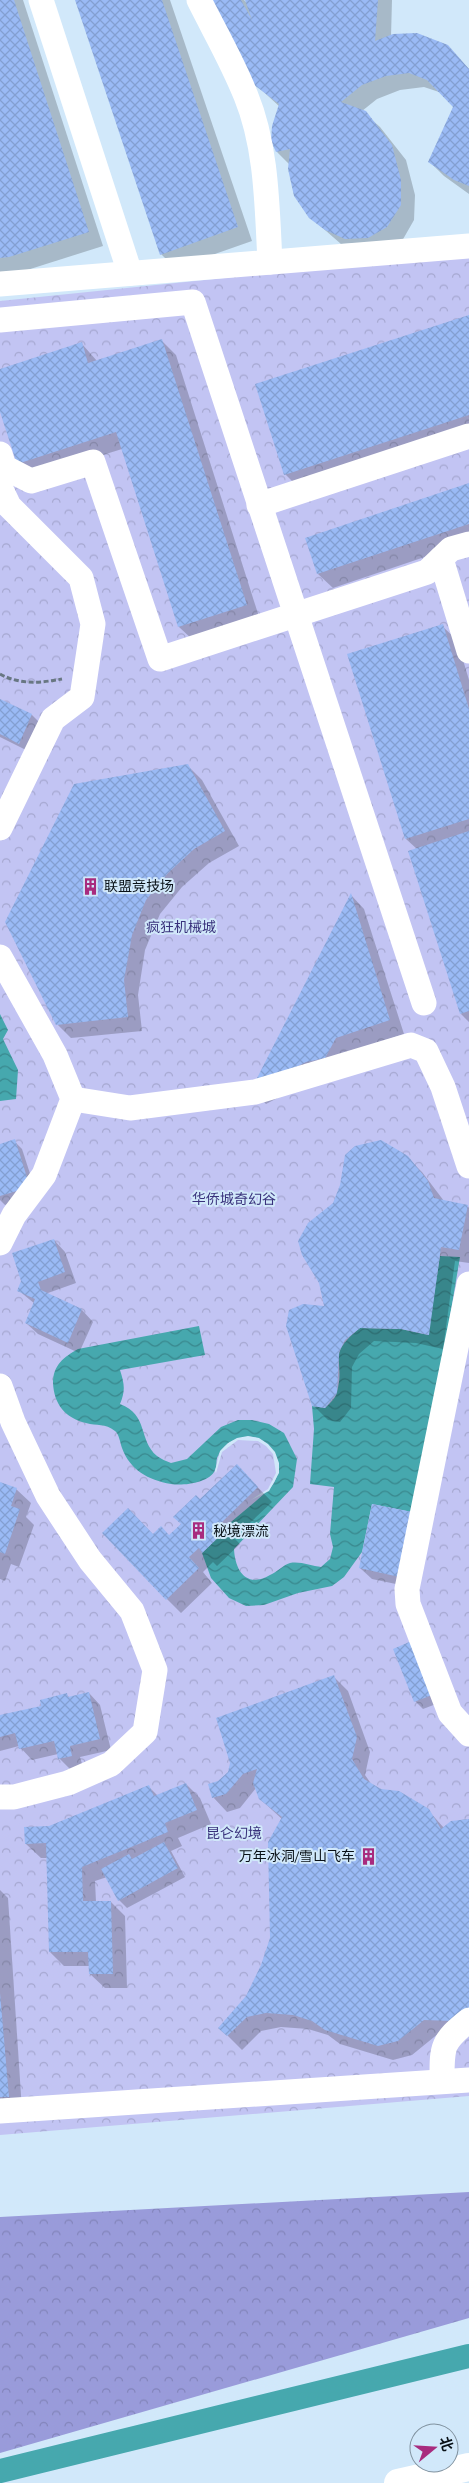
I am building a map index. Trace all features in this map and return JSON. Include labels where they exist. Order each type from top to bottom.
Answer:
[{"type":"main road","points":[[398,2483],[469,2467]]},
{"type":"street","points":[[41,0],[130,273]]},
{"type":"street","points":[[199,0],[246,96],[257,130],[266,187],[270,262]]},
{"type":"street","points":[[0,284],[469,246]]},
{"type":"street","points":[[0,320],[193,302],[424,1003]]},
{"type":"street","points":[[259,505],[469,436]]},
{"type":"street","points":[[0,454],[4,467],[31,481],[93,462],[160,659],[427,572],[451,550],[469,544]]},
{"type":"street","points":[[0,487],[9,506],[81,578],[93,624],[82,696],[53,718],[0,828]]},
{"type":"street","points":[[441,559],[469,651]]},
{"type":"street","points":[[0,957],[55,1055],[73,1099],[44,1174],[14,1215],[0,1243]]},
{"type":"street","points":[[73,1099],[130,1108],[255,1092],[411,1045],[426,1051],[443,1087],[469,1166]]},
{"type":"street","points":[[469,1284],[407,1589],[408,1604],[450,1713],[469,1734]]},
{"type":"street","points":[[0,1797],[14,1797],[68,1783],[110,1764],[145,1732],[155,1670],[132,1611],[90,1560],[48,1496],[1,1394]]},
{"type":"street","points":[[442,2081],[442,2051],[452,2034],[469,2020]]},
{"type":"street","points":[[0,2111],[469,2080]]},
{"type":"path","points":[[0,674],[13,681],[44,683],[69,678],[88,660]]},
{"type":"green space","name":"华侨城奇幻谷","points":[[469,253],[469,2096],[0,2135],[0,301]]},
{"type":"green space","points":[[469,2192],[469,2318],[0,2453],[0,2217]]},
{"type":"water","points":[[0,1014],[8,1030],[3,1039],[18,1070],[16,1099],[0,1101]]},
{"type":"water","points":[[440,1256],[460,1257],[417,1513],[372,1504],[362,1552],[344,1577],[332,1586],[298,1593],[264,1605],[246,1606],[229,1598],[211,1578],[202,1553],[226,1530],[225,1527],[270,1488],[275,1480],[277,1462],[269,1446],[262,1441],[254,1437],[246,1437],[232,1441],[219,1453],[215,1470],[208,1478],[196,1483],[171,1484],[147,1477],[135,1468],[125,1456],[115,1431],[108,1427],[72,1418],[58,1404],[53,1383],[55,1371],[60,1362],[78,1349],[199,1326],[205,1355],[120,1370],[124,1387],[120,1404],[135,1415],[151,1450],[159,1457],[171,1463],[187,1459],[221,1427],[238,1420],[252,1420],[269,1424],[284,1433],[297,1459],[293,1487],[234,1549],[235,1557],[243,1575],[254,1580],[262,1579],[290,1563],[302,1563],[321,1567],[330,1559],[333,1547],[330,1534],[334,1487],[310,1484],[314,1429],[312,1406],[325,1408],[332,1401],[337,1392],[339,1381],[340,1352],[349,1337],[360,1328],[401,1329],[428,1335]]},
{"type":"pier","points":[[248,1436],[259,1438],[268,1444],[275,1452],[279,1463],[279,1473],[269,1491],[251,1500],[268,1489],[276,1473],[273,1454],[266,1446],[258,1441],[238,1440],[222,1452],[216,1473],[215,1471],[220,1451],[237,1438]]},
{"type":"building","points":[[0,0],[14,0],[89,232],[9,257],[0,258]]},
{"type":"building","points":[[75,0],[162,0],[238,227],[160,255]]},
{"type":"building","points":[[210,0],[241,0],[252,20],[245,0],[378,0],[375,41],[393,34],[417,33],[448,45],[469,69],[469,186],[454,180],[428,162],[453,107],[427,80],[409,73],[386,76],[362,85],[341,102],[366,111],[392,145],[401,180],[401,205],[387,227],[368,238],[345,239],[325,230],[309,218],[294,196],[288,169],[290,149],[276,152],[271,141],[272,126],[279,104],[253,84]]},
{"type":"building","points":[[469,315],[469,415],[284,475],[255,384]]},
{"type":"building","points":[[162,339],[247,605],[178,627],[116,432],[17,464],[0,412],[0,369],[82,342],[88,363]]},
{"type":"building","points":[[469,483],[469,524],[317,574],[305,538]]},
{"type":"building","points":[[443,624],[469,709],[469,819],[405,839],[347,654]]},
{"type":"building","points":[[0,699],[32,714],[19,744],[0,734]]},
{"type":"building","name":"联盟竞技场","points":[[188,764],[225,831],[194,849],[168,873],[146,900],[132,935],[124,980],[128,1017],[56,1025],[5,922],[74,784]]},
{"type":"building","points":[[469,831],[469,1011],[460,1014],[408,851]]},
{"type":"building","points":[[351,893],[390,1020],[336,1038],[325,1058],[306,1062],[251,1090]]},
{"type":"building","points":[[15,1139],[30,1187],[0,1196],[0,1144]]},
{"type":"building","points":[[381,1140],[408,1156],[428,1181],[434,1198],[468,1205],[459,1250],[441,1247],[429,1335],[401,1329],[360,1328],[345,1340],[339,1352],[337,1393],[325,1408],[312,1406],[286,1326],[289,1310],[303,1304],[324,1306],[319,1283],[302,1255],[298,1241],[308,1223],[333,1203],[340,1185],[345,1155],[355,1146]]},
{"type":"building","points":[[54,1239],[65,1272],[38,1282],[41,1290],[82,1309],[68,1343],[25,1323],[35,1299],[17,1291],[21,1281],[12,1253]]},
{"type":"building","name":"秘境漂流","points":[[237,1464],[258,1487],[221,1523],[227,1529],[202,1553],[199,1548],[189,1557],[199,1568],[166,1600],[102,1533],[128,1508],[153,1534],[161,1526],[169,1535],[181,1524],[173,1517],[196,1495],[200,1499]]},
{"type":"building","points":[[0,1482],[17,1488],[11,1506],[20,1509],[5,1554],[0,1552]]},
{"type":"building","points":[[372,1504],[417,1513],[404,1578],[359,1568]]},
{"type":"building","points":[[416,1639],[437,1693],[414,1702],[393,1649]]},
{"type":"building","name":"万年冰洞/雪山飞车","points":[[334,1675],[357,1737],[352,1759],[364,1779],[381,1789],[399,1791],[429,1809],[441,1829],[451,1821],[469,1819],[469,2010],[452,2021],[424,2020],[398,2041],[378,2046],[325,2030],[312,2021],[293,2015],[266,2013],[247,2017],[227,2036],[218,2028],[246,1996],[261,1965],[270,1938],[268,1842],[282,1817],[259,1799],[253,1783],[257,1769],[243,1774],[226,1794],[212,1798],[208,1784],[218,1781],[228,1772],[230,1763],[216,1718]]},
{"type":"building","points":[[89,1692],[100,1739],[70,1746],[72,1756],[58,1759],[54,1741],[19,1749],[15,1733],[0,1737],[0,1715],[41,1706],[40,1700],[67,1693],[68,1697]]},
{"type":"building","points":[[186,1783],[197,1810],[165,1823],[168,1832],[82,1867],[83,1901],[111,1901],[113,1974],[89,1974],[88,1952],[49,1952],[46,1843],[25,1844],[24,1827],[49,1826],[149,1785],[154,1796]]},
{"type":"building","points":[[164,1842],[178,1868],[118,1901],[101,1869],[129,1854],[132,1859]]},
{"type":"building","points":[[0,1993],[9,2097],[0,2097]]},
{"type":"waterway","points":[[0,2471],[469,2356]]},
{"type":"place","name":"联盟竞技场","points":[[90,886]]},
{"type":"place","name":"秘境漂流","points":[[199,1531]]},
{"type":"place","name":"万年冰洞/雪山飞车","points":[[369,1856]]},
{"type":"park label","name":"疯狂机械城","points":[[181,927]]},
{"type":"park label","name":"昆仑幻境","points":[[234,1833]]}]
